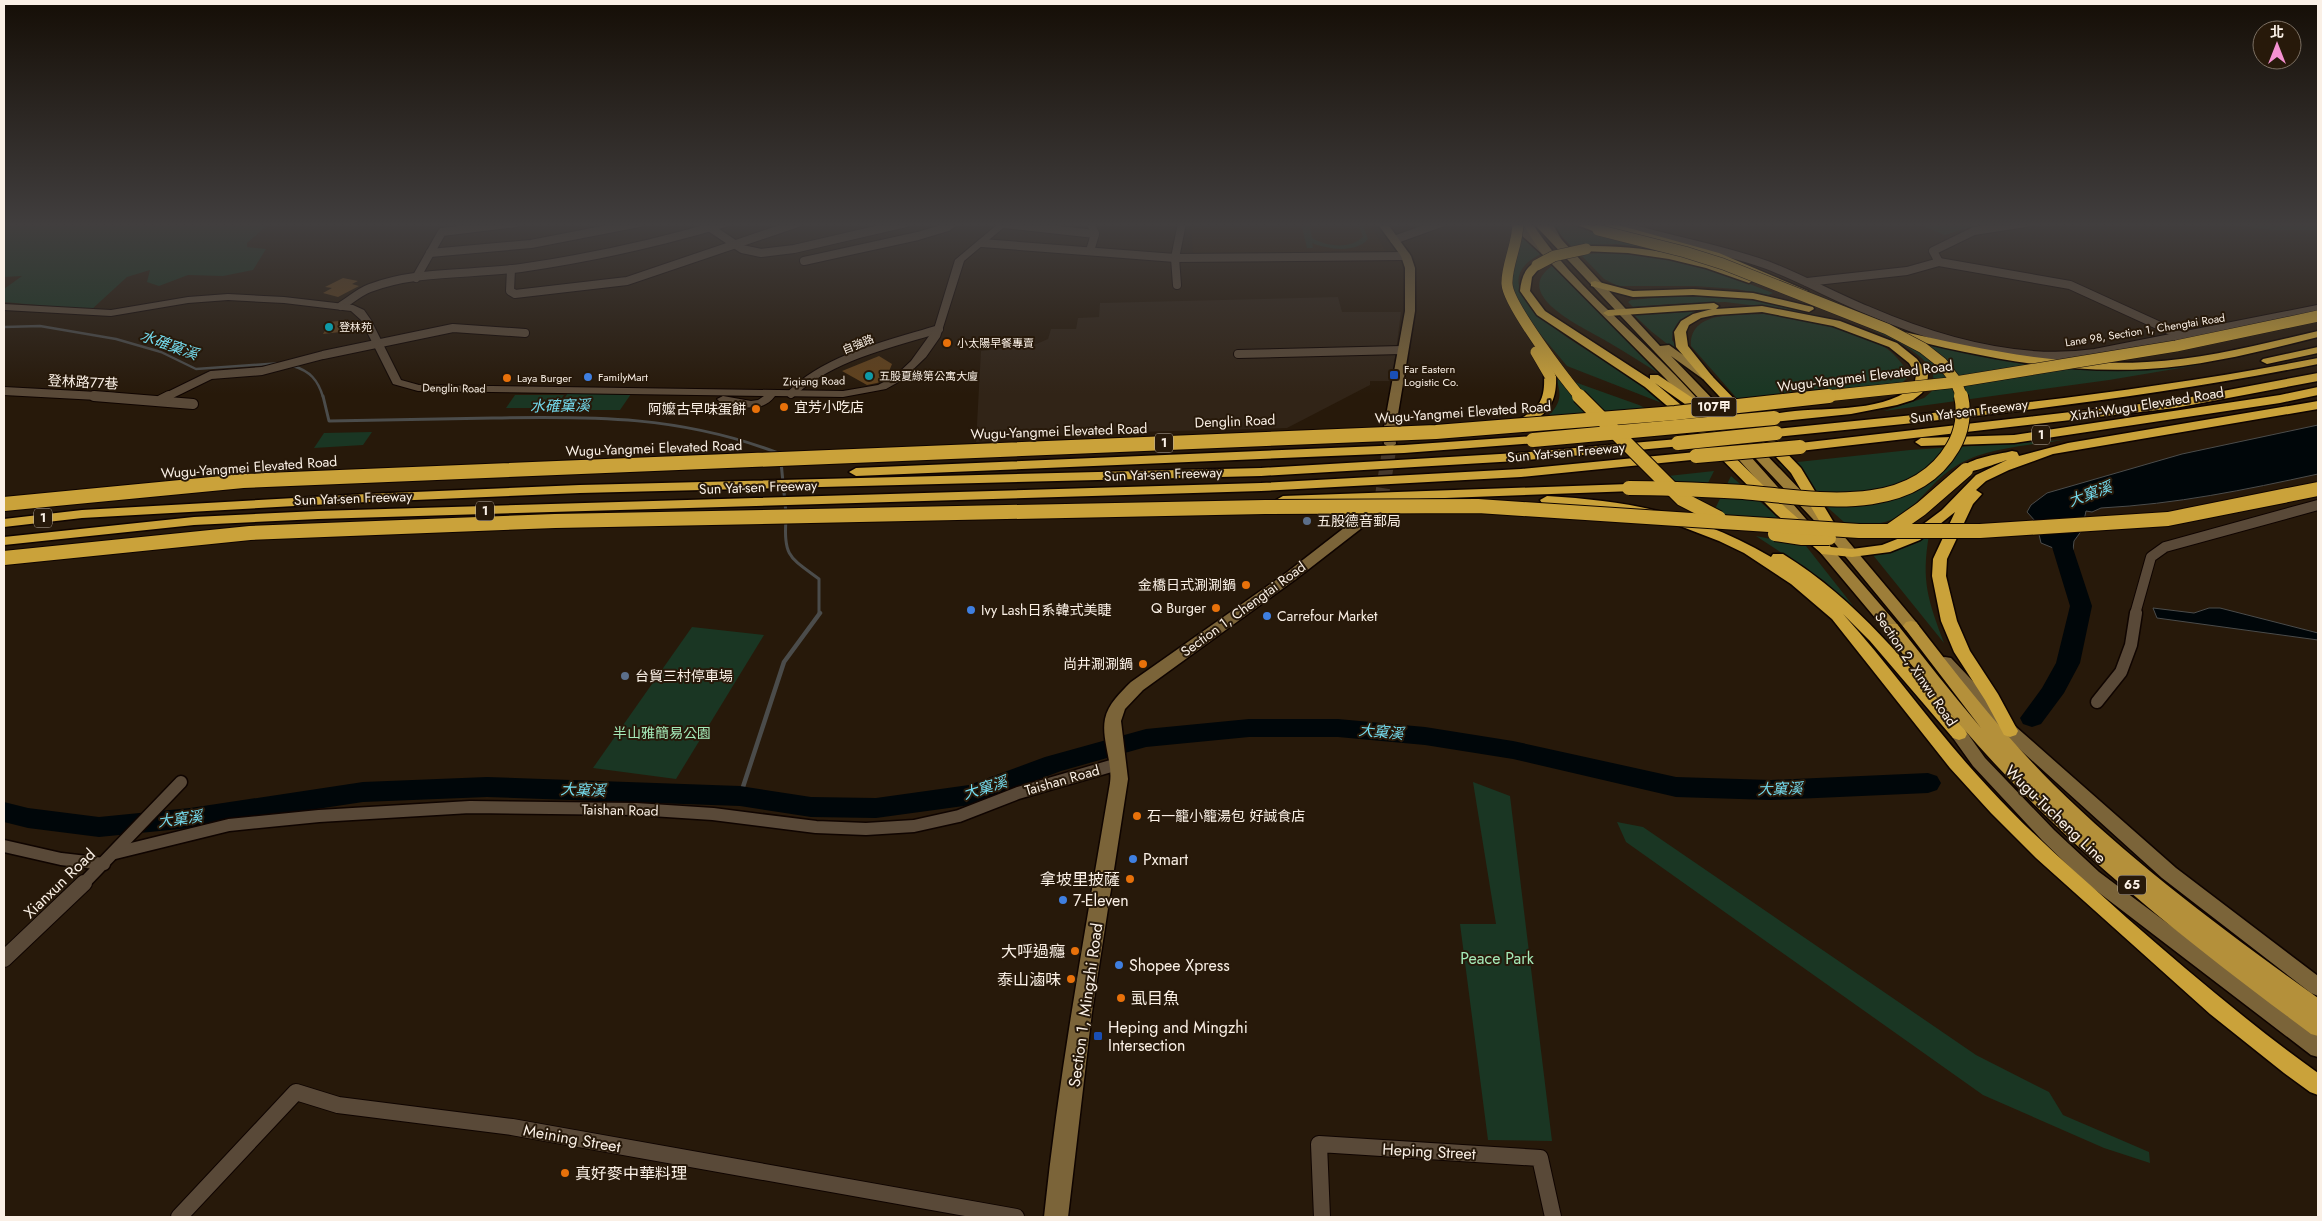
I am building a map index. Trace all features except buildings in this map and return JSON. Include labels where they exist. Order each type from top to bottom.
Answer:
[{"type":"highway","points":[[1404,448],[1479,440],[1539,414],[1549,400],[1550,376],[1515,320],[1502,286],[1503,280]]},
{"type":"highway","points":[[1508,280],[1507,285],[1516,309],[1579,396],[1682,499],[1720,518],[1762,532],[1802,538],[1846,538],[1885,533],[1908,520],[1928,504],[1944,487],[1975,465],[2015,454],[2082,442],[2132,437]]},
{"type":"highway","points":[[1750,280],[1875,328]]},
{"type":"highway","points":[[54,540],[188,529],[314,523],[798,506],[1206,502],[1629,488],[1702,489],[1837,499],[1892,493],[1907,487],[1933,471],[1951,451],[1959,436],[1963,421],[1964,397],[1948,370],[1935,357],[1894,333],[1765,280]]},
{"type":"highway","points":[[1778,280],[1830,303],[1896,328],[2015,357]]},
{"type":"highway","points":[[1526,282],[1545,309],[1557,319],[1617,352],[1696,406]]},
{"type":"highway","points":[[1526,282],[1528,296],[1541,313],[1558,326],[1649,384],[1683,413],[1781,510],[1827,551],[1852,553],[1885,549],[1915,537],[1947,513],[1981,478],[2018,460],[2042,453],[2318,405]]},
{"type":"highway","points":[[1595,284],[1633,294],[1702,292],[1753,296],[1791,303],[1875,328],[1957,347],[2015,357],[2114,365],[2183,362],[2318,336]]},
{"type":"highway","points":[[800,478],[1533,440],[1774,418],[1881,406],[1907,399],[1919,390],[1922,375],[1918,366],[1905,353],[1894,345],[1875,336],[1836,323],[1762,309],[1732,306],[1694,306],[1608,312]]},
{"type":"highway","points":[[1762,309],[1715,312],[1697,316],[1685,323],[1680,332],[1682,347],[1708,378],[1796,472],[1832,531]]},
{"type":"highway","name":"Wugu-Yangmei Elevated Road","points":[[4,504],[243,481],[1436,432],[1694,411],[1913,388],[2075,364],[2202,341],[2318,316]]},
{"type":"highway","name":"1","points":[[2241,372],[2318,350]]},
{"type":"highway","name":"Sun Yat-sen Freeway","points":[[4,521],[82,514],[357,498],[776,479],[981,480],[1261,472],[1517,457],[2017,409],[2318,361]]},
{"type":"highway","name":"Sun Yat-sen Freeway","points":[[798,506],[1261,487],[1521,473],[1800,447],[2174,404],[2318,377]]},
{"type":"highway","name":"Xizhi-Wugu Elevated Road","points":[[1800,447],[2014,439],[2280,399],[2318,391]]},
{"type":"highway","points":[[2010,731],[1962,652],[1949,621],[1939,576],[1940,559],[1967,502],[2000,472],[2018,460]]},
{"type":"highway","name":"1","points":[[4,558],[250,533],[555,521],[1255,507],[1478,506],[1858,531],[1980,531],[2168,519],[2318,488]]},
{"type":"highway","points":[[1426,496],[1570,501],[1648,511],[1684,522],[1761,557],[1788,574],[1836,616],[1937,740],[1996,807],[2035,846],[2206,999],[2268,1050],[2318,1086]]},
{"type":"highway","points":[[1426,496],[1609,498],[1646,503],[1687,514],[1721,527],[1800,569],[1842,602],[1873,633],[1915,686],[1970,724]]},
{"type":"highway","name":"Sun Yat-sen Freeway","points":[[4,541],[194,521],[318,515],[775,507]]},
{"type":"highway","points":[[4,547],[194,521]]},
{"type":"highway","name":"Wugu-Tucheng Line","points":[[1911,626],[1970,724],[2020,781],[2115,871],[2219,955],[2318,1027]]},
{"type":"highway","name":"Wugu-Tucheng Line","points":[[1970,724],[2015,755],[2088,828],[2168,896],[2263,970],[2318,1009]]},
{"type":"main road","points":[[1389,438],[1402,350],[1410,311],[1410,280]]},
{"type":"main road","name":"Section 2, Xinwu Road","points":[[1575,280],[1608,312],[1794,511],[1892,628],[1942,702],[1970,724],[2002,788],[2092,877],[2318,1048]]},
{"type":"main road","name":"Section 2, Xinwu Road","points":[[1592,280],[1832,531],[1911,626],[2010,731],[2169,873],[2318,987]]},
{"type":"main road","points":[[1645,335],[1682,358],[1708,378]]},
{"type":"main road","name":"Section 1, Chengtai Road","points":[[1113,720],[1114,713],[1120,702],[1137,686],[1291,576],[1366,517],[1381,502]]},
{"type":"main road","name":"Section 1, Mingzhi Road","points":[[1056,1217],[1082,1012],[1111,840],[1119,779],[1113,720]]},
{"type":"street","points":[[341,306],[369,288],[407,280]]},
{"type":"street","points":[[511,280],[510,291],[515,294],[630,280]]},
{"type":"street","name":"Ziqiang Road","points":[[772,393],[843,394],[884,386],[913,364],[934,340],[954,280]]},
{"type":"street","points":[[1177,280],[1177,285]]},
{"type":"street","name":"Lane 98, Section 1, Chengtai Road","points":[[1801,280],[1869,311],[1906,325],[1965,341],[2018,351],[2067,356],[2183,337],[2318,309]]},
{"type":"street","name":"Lane 98, Section 1, Chengtai Road","points":[[1806,282],[1825,280]]},
{"type":"street","points":[[2041,280],[2070,285],[2183,337],[2202,341]]},
{"type":"street","name":"Denglin Road","points":[[4,307],[111,313],[188,300],[228,297],[341,306],[360,312],[396,382],[407,386],[651,391],[712,397],[758,406],[768,400],[772,393]]},
{"type":"street","points":[[162,400],[211,375],[262,371],[378,344],[461,328],[525,333]]},
{"type":"street","name":"自強路","points":[[791,394],[796,387],[829,368],[889,344],[939,329]]},
{"type":"street","points":[[1238,354],[1402,350]]},
{"type":"street","name":"登林路77巷","points":[[4,391],[162,400],[193,404]]},
{"type":"street","name":"Denglin Road","points":[[812,456],[1006,447],[1066,442],[1389,438]]},
{"type":"street","points":[[2097,702],[2121,672],[2131,645],[2133,622],[2151,557],[2165,547],[2318,505]]},
{"type":"street","name":"Taishan Road","points":[[115,853],[229,826],[319,816],[470,807],[636,808],[714,814],[816,827],[866,829],[914,826],[959,816],[1018,793],[1118,764]]},
{"type":"street","name":"Xianxun Road","points":[[4,959],[115,853],[181,782]]},
{"type":"street","points":[[4,846],[61,860],[104,864]]},
{"type":"street","name":"Meining Street","points":[[179,1217],[296,1092],[338,1105],[512,1127],[1016,1217]]},
{"type":"street","name":"Heping Street","points":[[1322,1217],[1319,1144],[1540,1158],[1553,1217]]},
{"type":"shaded area","points":[[1338,297],[1342,312],[1401,312],[1392,381],[1370,381],[1370,385],[1287,428],[1096,433],[976,442],[981,351],[1034,345],[1048,339],[1051,329],[1076,329],[1078,318],[1099,317],[1100,303]]},
{"type":"green space","points":[[16,280],[124,280],[91,310],[4,302],[4,289]]},
{"type":"green space","points":[[148,280],[175,280],[159,286],[147,282]]},
{"type":"green space","points":[[1513,280],[1520,280],[1519,285],[1528,303],[1546,321],[1569,338],[1633,378],[1667,405],[1567,366],[1525,316],[1513,292]]},
{"type":"green space","points":[[1541,280],[1566,280],[1664,377],[1570,320],[1545,300],[1540,289]]},
{"type":"green space","points":[[1606,280],[1739,280],[1773,293],[1768,295],[1736,289],[1695,286],[1618,286]]},
{"type":"green space","points":[[1676,296],[1749,299],[1842,321],[1783,309],[1725,302],[1633,307],[1628,302],[1631,300]]},
{"type":"green space","points":[[1708,309],[1683,318],[1675,327],[1672,340],[1689,361],[1652,332],[1633,314]]},
{"type":"green space","points":[[1764,314],[1803,319],[1846,329],[1866,337],[1884,347],[1899,360],[1909,376],[1901,384],[1740,402],[1691,346],[1693,334],[1698,326],[1707,320],[1717,317]]},
{"type":"green space","points":[[1870,329],[1969,352],[2069,367],[2136,370],[2204,364],[2109,380],[1884,411],[1924,398],[1932,391],[1933,375],[1929,367],[1915,353],[1897,341]]},
{"type":"green space","points":[[1555,375],[1651,411],[1543,421],[1554,410],[1559,400],[1559,390]]},
{"type":"green space","points":[[568,393],[631,394],[620,410],[556,410]]},
{"type":"green space","points":[[515,395],[564,395],[555,408],[506,408]]},
{"type":"green space","points":[[372,432],[363,445],[314,448],[324,433]]},
{"type":"green space","points":[[2064,440],[2008,448],[1967,460],[1947,472],[1909,509],[1891,520],[1874,524],[1845,523],[1779,464],[1910,450]]},
{"type":"green space","points":[[1714,471],[1699,501],[1687,494],[1668,476]]},
{"type":"green space","points":[[1731,476],[1782,521],[1731,517],[1715,509]]},
{"type":"green space","points":[[1929,535],[1926,578],[1930,602],[1944,643],[1873,555],[1889,552]]},
{"type":"green space","points":[[1756,536],[1806,546],[1854,607],[1823,580]]},
{"type":"green space","name":"半山雅簡易公園","points":[[692,627],[764,635],[676,779],[593,768]]},
{"type":"green space","name":"Peace Park","points":[[1473,782],[1510,796],[1552,1141],[1488,1140],[1460,924],[1496,924]]},
{"type":"green space","points":[[1617,822],[1643,827],[1976,1055],[2049,1092],[2063,1115],[2149,1152],[2150,1163],[2104,1148],[1983,1095],[1626,842]]},
{"type":"water","points":[[2318,425],[2318,474],[2210,496],[2101,508],[2092,512],[2086,511],[2082,530],[2074,541],[2073,550],[2063,552],[2041,543],[2036,522],[2027,512],[2031,505],[2047,493],[2182,454]]},
{"type":"water","points":[[2153,608],[2194,613],[2209,608],[2220,608],[2318,633],[2318,640],[2157,618]]},
{"type":"waterway","name":"水確窠溪","points":[[4,327],[40,326],[116,339],[161,352],[196,369],[282,363]]},
{"type":"waterway","name":"水確窠溪","points":[[293,366],[309,374],[316,381],[323,397]]},
{"type":"waterway","name":"水確窠溪","points":[[323,396],[329,421],[530,417],[602,418],[672,425],[742,441],[778,453]]},
{"type":"waterway","name":"水確窠溪","points":[[781,462],[786,513]]},
{"type":"waterway","name":"水確窠溪","points":[[786,520],[786,542],[791,556],[819,579],[819,614]]},
{"type":"waterway","name":"大窠溪","points":[[2032,718],[2052,693],[2068,663],[2081,606],[2055,524]]},
{"type":"waterway","name":"水確窠溪","points":[[740,796],[784,662],[820,613]]},
{"type":"waterway","name":"大窠溪","points":[[4,812],[28,818],[99,827],[190,818],[363,792],[487,787],[740,796],[811,807],[876,808],[971,795],[1054,764],[1146,738],[1249,728],[1338,728],[1425,736],[1513,750],[1676,787],[1771,790],[1928,783]]},
{"type":"tunnel","points":[[1381,502],[1390,444]]},
{"type":"place","name":"登林苑","points":[[329,327]]},
{"type":"place","name":"小太陽早餐專賣","points":[[947,343]]},
{"type":"place","name":"Far Eastern Logistic Co.","points":[[1394,375]]},
{"type":"place","name":"五股夏綠第公寓大廈","points":[[869,376]]},
{"type":"place","name":"FamilyMart","points":[[588,377]]},
{"type":"place","name":"Laya Burger","points":[[507,378]]},
{"type":"place","name":"宜芳小吃店","points":[[784,407]]},
{"type":"place","name":"阿嬤古早味蛋餅","points":[[756,409]]},
{"type":"place","name":"五股德音郵局","points":[[1307,521]]},
{"type":"place","name":"金橋日式涮涮鍋","points":[[1246,585]]},
{"type":"place","name":"Q Burger","points":[[1216,608]]},
{"type":"place","name":"Ivy Lash日系韓式美睫","points":[[971,610]]},
{"type":"place","name":"Carrefour Market","points":[[1267,616]]},
{"type":"place","name":"尚井涮涮鍋","points":[[1143,664]]},
{"type":"place","name":"台貿三村停車場","points":[[625,676]]},
{"type":"place","name":"石一籠小籠湯包 好誠食店","points":[[1137,816]]},
{"type":"place","name":"Pxmart","points":[[1133,859]]},
{"type":"place","name":"拿坡里披薩","points":[[1130,879]]},
{"type":"place","name":"7-Eleven","points":[[1063,900]]},
{"type":"place","name":"大呼過癮","points":[[1075,951]]},
{"type":"place","name":"Shopee Xpress","points":[[1119,965]]},
{"type":"place","name":"泰山滷味","points":[[1071,979]]},
{"type":"place","name":"虱目魚","points":[[1121,998]]},
{"type":"place","name":"Heping and Mingzhi Intersection","points":[[1098,1036]]},
{"type":"place","name":"真好麥中華料理","points":[[565,1173]]}]
